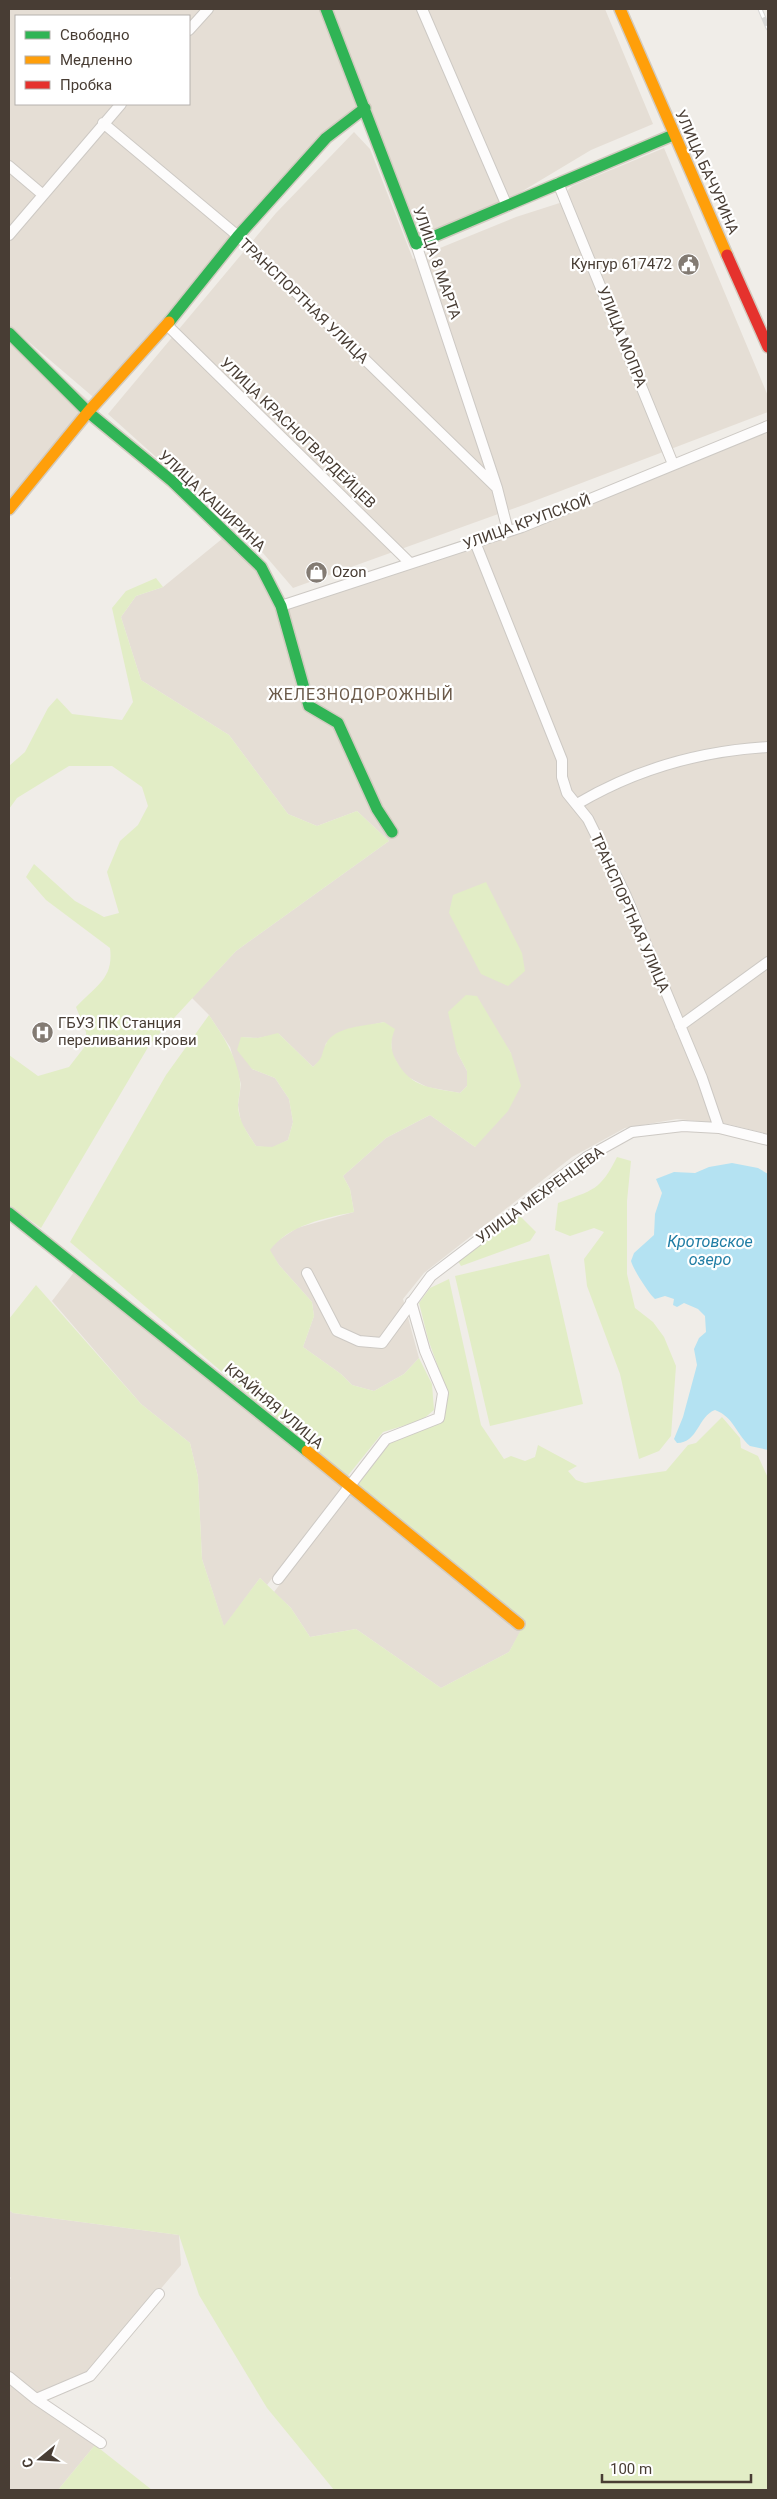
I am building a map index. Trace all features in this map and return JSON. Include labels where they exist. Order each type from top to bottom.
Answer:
[{"type":"street","points":[[190,29],[208,9]]},
{"type":"street","name":"УЛИЦА 8 МАРТА","points":[[326,9],[416,244],[497,488],[508,531]]},
{"type":"street","points":[[422,9],[507,206]]},
{"type":"street","name":"УЛИЦА БАЧУРИНА","points":[[620,9],[673,135],[768,347]]},
{"type":"street","points":[[9,235],[42,194],[120,105]]},
{"type":"street","points":[[9,510],[88,412],[167,325],[238,236],[326,138],[365,108]]},
{"type":"street","name":"ТРАНСПОРТНАЯ УЛИЦА","points":[[103,123],[238,236],[497,488]]},
{"type":"street","points":[[416,244],[673,135]]},
{"type":"street","points":[[9,166],[42,194]]},
{"type":"street","name":"УЛИЦА МОПРА","points":[[558,183],[673,464]]},
{"type":"street","name":"УЛИЦА КРАСНОГВАРДЕЙЦЕВ","points":[[167,325],[409,562]]},
{"type":"street","name":"УЛИЦА КАШИРИНА","points":[[9,333],[88,412],[172,482],[261,567],[282,606],[309,706],[338,723],[377,809],[392,832]]},
{"type":"street","name":"УЛИЦА КРУПСКОЙ","points":[[282,606],[545,518],[768,426]]},
{"type":"street","name":"ТРАНСПОРТНАЯ УЛИЦА","points":[[475,542],[562,760],[562,777],[566,793],[588,819],[626,896],[705,1086],[719,1128]]},
{"type":"street","points":[[577,804],[630,777],[685,758],[716,751],[768,747]]},
{"type":"street","points":[[680,1026],[768,962]]},
{"type":"street","name":"УЛИЦА МЕХРЕНЦЕВА","points":[[307,1272],[337,1332],[358,1340],[382,1343],[431,1276],[594,1153],[632,1132],[682,1126],[719,1128]]},
{"type":"street","points":[[719,1128],[768,1140]]},
{"type":"street","name":"КРАЙНЯЯ УЛИЦА","points":[[9,1213],[164,1335],[519,1624]]},
{"type":"street","points":[[278,1579],[386,1439],[439,1418],[443,1393],[425,1351],[411,1302]]},
{"type":"street","points":[[36,2400],[90,2376],[159,2294]]},
{"type":"street","points":[[9,2377],[36,2400],[101,2443]]},
{"type":"shaded area","points":[[9,9],[204,9],[190,24],[190,15],[15,15],[15,105],[115,105],[41,192],[9,165]]},
{"type":"shaded area","points":[[211,9],[324,9],[362,107],[237,233],[106,123],[123,105],[190,105],[190,32]]},
{"type":"shaded area","points":[[328,9],[420,9],[503,201],[419,237]]},
{"type":"shaded area","points":[[424,9],[605,9],[653,124],[591,150],[506,201]]},
{"type":"shaded area","points":[[104,127],[233,237],[99,402],[9,325],[9,238]]},
{"type":"shaded area","points":[[354,132],[370,149],[413,259],[516,217],[569,200],[568,190],[572,186],[664,148],[768,396],[768,412],[529,503],[293,588],[263,553],[108,414],[276,213]]},
{"type":"shaded area","points":[[9,169],[39,194],[9,229]]},
{"type":"shaded area","points":[[9,331],[96,407],[9,511]]},
{"type":"shaded area","points":[[768,426],[768,1134],[728,1124],[677,1119],[625,1128],[572,1157],[424,1273],[403,1299],[419,1358],[404,1374],[374,1391],[352,1385],[341,1374],[303,1347],[314,1316],[312,1302],[279,1265],[269,1250],[276,1242],[297,1228],[354,1212],[350,1189],[343,1176],[386,1138],[430,1115],[475,1147],[511,1053],[500,1037],[457,1052],[467,1071],[467,1086],[460,1093],[427,1087],[404,1075],[392,1054],[391,1038],[384,1022],[366,1026],[326,1043],[323,1058],[313,1067],[279,1034],[258,1038],[241,1037],[252,1069],[275,1078],[289,1099],[293,1122],[288,1140],[272,1148],[256,1146],[241,1123],[238,1105],[241,1084],[230,1047],[209,1015],[192,998],[236,951],[389,841],[357,811],[317,826],[288,814],[229,735],[141,680],[121,617],[136,596],[163,587],[228,534],[281,605],[475,542]]},
{"type":"shaded area","points":[[78,1267],[342,1487],[267,1585],[260,1578],[224,1627],[202,1559],[198,1477],[190,1443],[141,1404],[52,1301]]},
{"type":"shaded area","points":[[351,1492],[522,1629],[509,1652],[441,1688],[356,1629],[310,1637],[291,1608],[274,1592]]},
{"type":"shaded area","points":[[9,2210],[13,2213],[179,2235],[181,2265],[88,2374],[37,2397],[9,2373],[9,2280],[11,2278],[9,2276]]},
{"type":"shaded area","points":[[9,2382],[69,2423],[95,2445],[58,2490],[9,2490]]},
{"type":"green space","points":[[156,578],[163,587],[136,596],[121,617],[141,680],[229,735],[288,814],[317,826],[357,811],[389,841],[236,951],[150,1044],[41,1228],[9,1205],[9,1055],[38,1076],[69,1067],[86,1045],[86,1032],[76,1007],[106,975],[109,967],[110,948],[46,900],[26,877],[34,864],[75,901],[104,917],[119,913],[107,872],[120,841],[138,825],[148,806],[142,787],[112,766],[69,766],[17,798],[9,809],[9,766],[25,752],[48,708],[57,698],[72,714],[122,720],[133,702],[112,608],[126,591]]},
{"type":"green space","points":[[486,882],[522,953],[525,971],[508,986],[481,974],[449,913],[453,895]]},
{"type":"green space","points":[[466,995],[477,996],[511,1053],[521,1086],[508,1111],[475,1147],[430,1115],[386,1138],[343,1176],[350,1189],[354,1212],[308,1224],[287,1234],[270,1250],[279,1265],[312,1302],[314,1316],[303,1347],[341,1374],[352,1385],[374,1391],[404,1374],[419,1358],[432,1384],[434,1410],[422,1420],[383,1432],[346,1478],[70,1242],[166,1075],[209,1015],[224,1038],[238,1072],[240,1090],[238,1110],[244,1126],[256,1146],[272,1147],[288,1140],[293,1122],[289,1099],[275,1078],[252,1069],[237,1050],[241,1037],[258,1038],[278,1033],[313,1067],[321,1058],[330,1038],[336,1034],[343,1030],[384,1022],[395,1029],[392,1038],[393,1054],[409,1077],[424,1085],[460,1093],[467,1086],[467,1071],[457,1052],[448,1012]]},
{"type":"green space","points":[[617,1157],[631,1161],[627,1201],[627,1274],[635,1308],[653,1322],[664,1337],[676,1366],[671,1436],[659,1451],[639,1459],[620,1374],[587,1286],[584,1259],[604,1232],[594,1228],[570,1236],[555,1230],[558,1203],[594,1188],[606,1177]]},
{"type":"green space","points":[[520,1216],[536,1232],[530,1241],[461,1266],[458,1261]]},
{"type":"green space","points":[[549,1254],[583,1404],[490,1426],[455,1276]]},
{"type":"green space","points":[[449,1279],[481,1425],[504,1459],[511,1456],[525,1461],[535,1457],[538,1445],[577,1466],[568,1471],[576,1480],[585,1483],[666,1471],[688,1445],[696,1443],[722,1417],[740,1438],[741,1448],[758,1456],[768,1478],[768,2490],[334,2490],[267,2408],[199,2295],[179,2235],[13,2213],[9,2210],[9,1319],[36,1285],[141,1404],[190,1443],[198,1477],[202,1559],[224,1626],[260,1578],[291,1608],[310,1637],[356,1629],[441,1688],[509,1652],[525,1622],[356,1487],[390,1443],[443,1422],[447,1392],[428,1339],[419,1303],[430,1288]]},
{"type":"green space","points":[[95,2445],[152,2490],[58,2490]]},
{"type":"water","name":"Кротовское озеро","points":[[732,1163],[758,1168],[768,1174],[768,1450],[750,1446],[731,1421],[715,1410],[709,1413],[689,1439],[677,1443],[674,1439],[683,1417],[697,1365],[694,1349],[699,1338],[706,1332],[705,1316],[698,1309],[684,1303],[677,1307],[673,1305],[674,1299],[665,1296],[655,1299],[631,1261],[634,1253],[654,1235],[655,1214],[662,1193],[656,1179],[674,1172],[695,1173],[709,1167]]},
{"type":"railway","points":[[760,9],[768,28]]},
{"type":"traffic: fast","points":[[326,9],[416,244],[673,135]]},
{"type":"traffic: fast","points":[[169,322],[238,236],[326,138],[365,108]]},
{"type":"traffic: fast","points":[[9,333],[88,412],[172,481],[261,567],[281,606],[309,706],[338,723],[377,809],[392,832]]},
{"type":"traffic: fast","points":[[9,1213],[307,1451]]},
{"type":"traffic: slow","points":[[620,9],[727,255]]},
{"type":"traffic: slow","points":[[9,509],[88,412],[169,322]]},
{"type":"traffic: slow","points":[[307,1451],[519,1624]]},
{"type":"traffic: jam","points":[[727,255],[768,347]]},
{"type":"place","name":"Кунгур 617472","points":[[688,264]]},
{"type":"place","name":"Ozon","points":[[316,572]]},
{"type":"place","name":"ГБУЗ ПК Станция переливания крови","points":[[42,1032]]},
{"type":"district","name":"ЖЕЛЕЗНОДОРОЖНЫЙ","points":[[361,694]]}]
